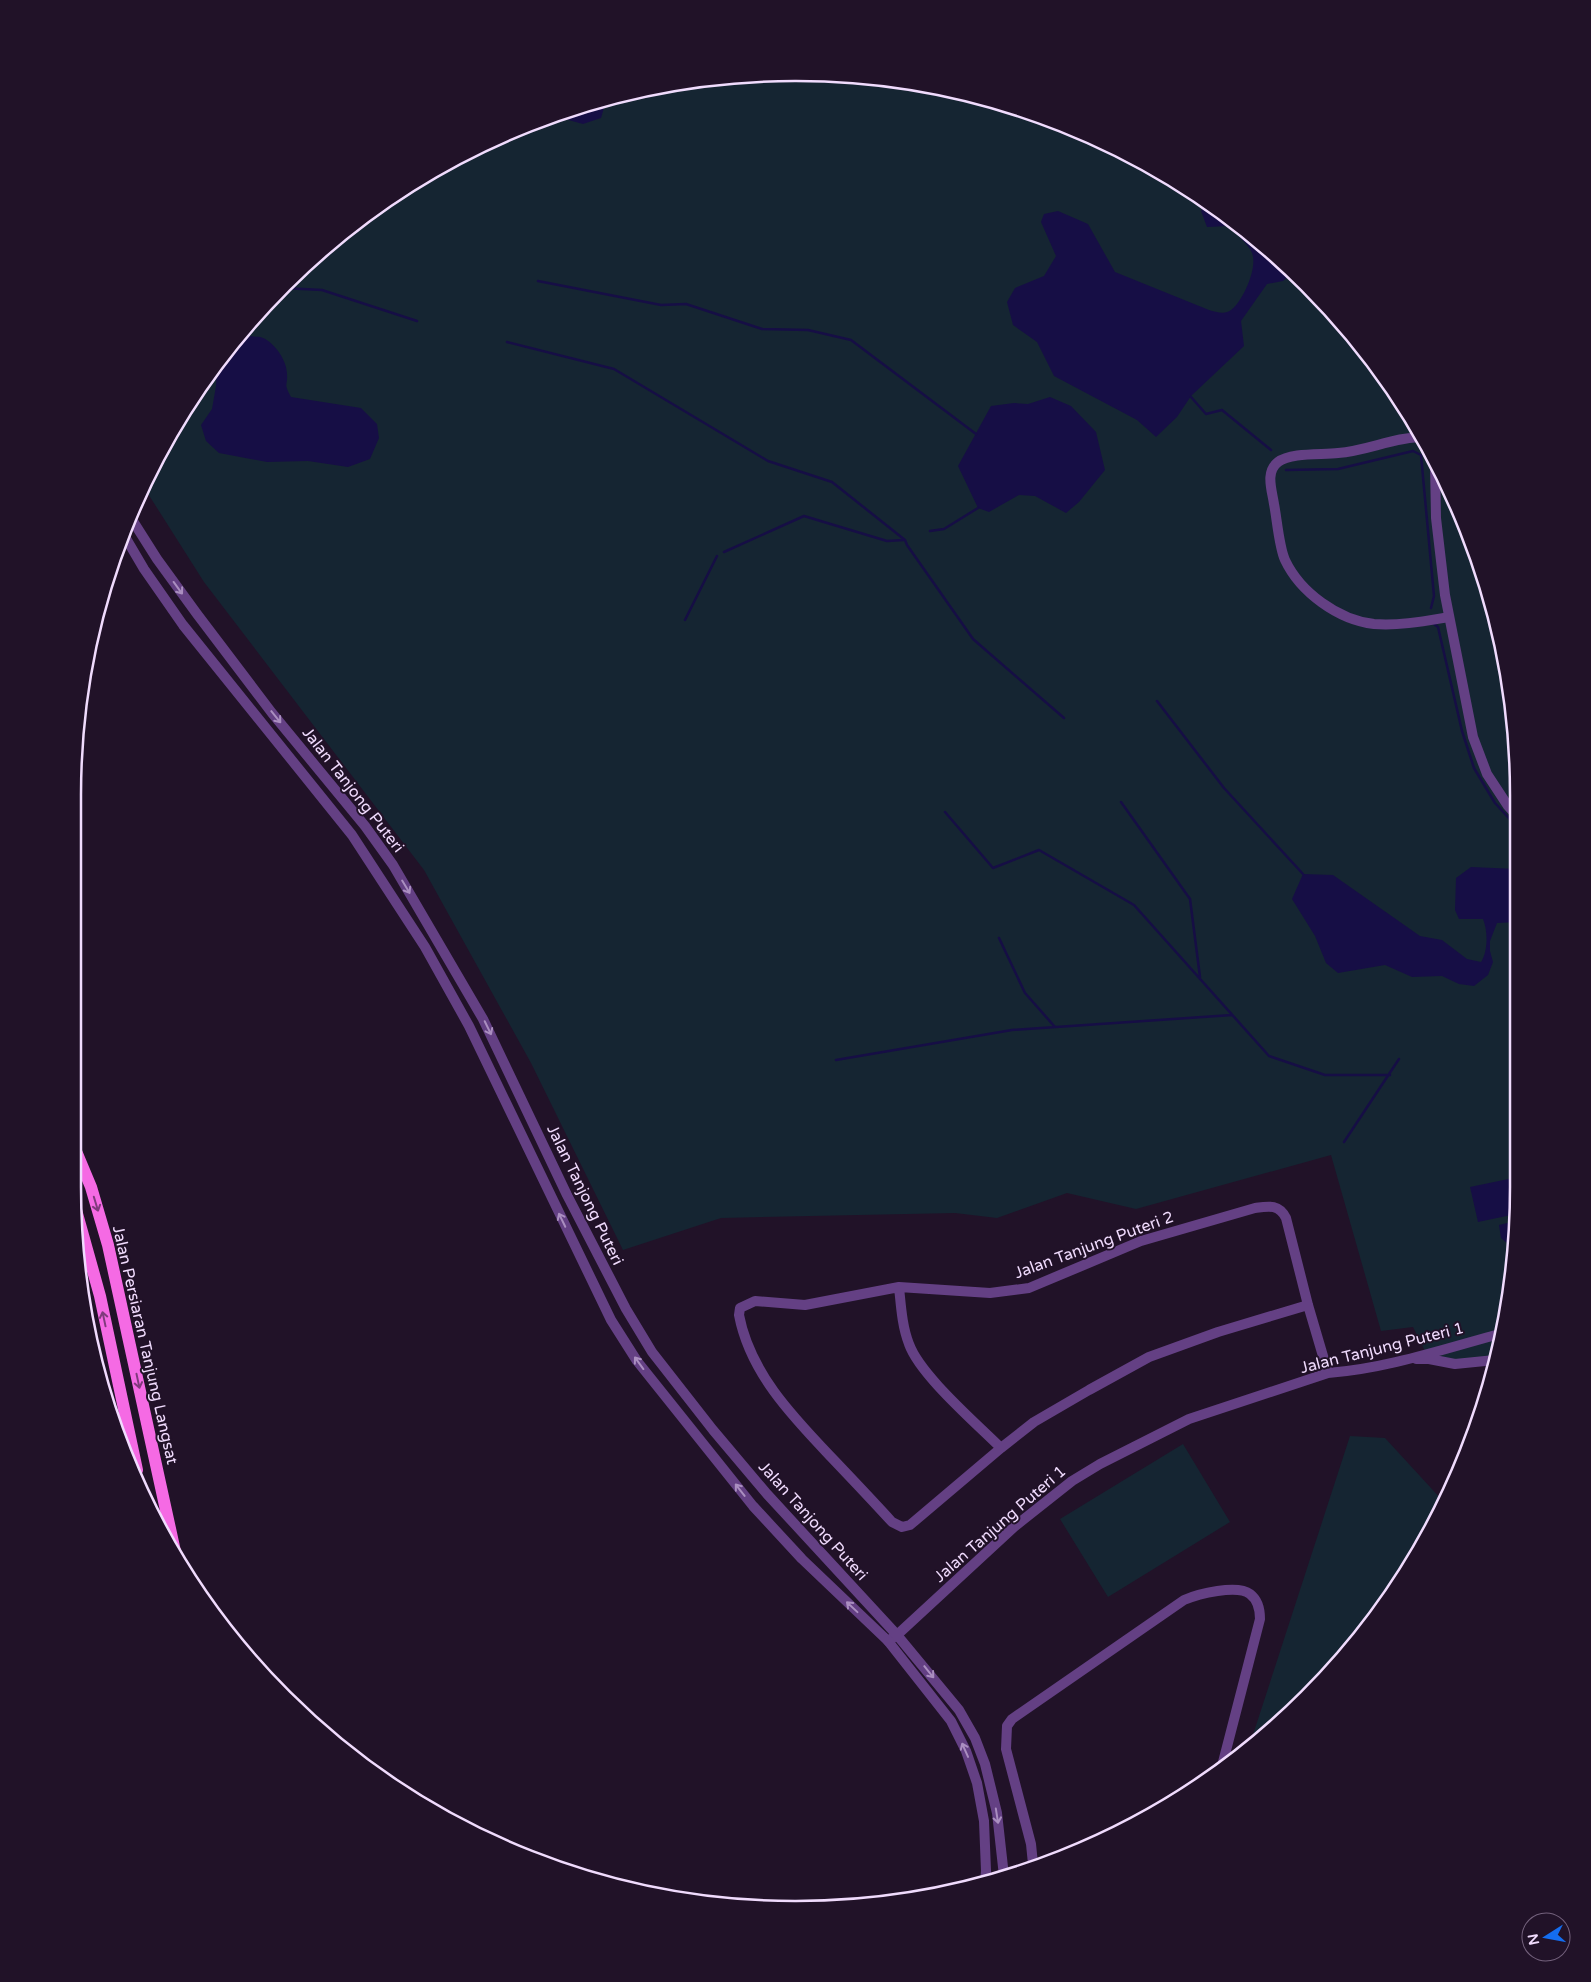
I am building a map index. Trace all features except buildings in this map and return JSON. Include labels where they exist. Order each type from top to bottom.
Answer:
[{"type":"main road","name":"Jalan Persiaran Tanjung Langsat","points":[[81,1163],[91,1187],[108,1245],[171,1532]]},
{"type":"main road","name":"Jalan Persiaran Tanjung Langsat","points":[[83,1236],[100,1296],[133,1454]]},
{"type":"street","points":[[1414,438],[1393,440],[1340,453],[1285,458],[1278,462],[1269,478],[1284,559],[1297,580],[1315,597],[1345,616],[1373,624],[1416,622],[1449,617]]},
{"type":"street","points":[[1435,479],[1436,518],[1449,617],[1473,737],[1487,774],[1510,808]]},
{"type":"street","name":"Jalan Tanjong Puteri","points":[[135,525],[157,560],[272,713],[365,826],[393,865],[483,1019],[576,1213],[626,1309],[652,1352],[766,1494],[958,1710],[975,1738],[985,1764],[997,1813],[1003,1869]]},
{"type":"street","name":"Jalan Tanjong Puteri","points":[[128,542],[144,569],[183,625],[352,835],[425,947],[469,1026],[611,1320],[637,1361],[752,1506],[802,1560],[892,1638],[951,1721],[966,1751],[977,1783],[984,1820],[986,1874]]},
{"type":"street","points":[[144,569],[157,560]]},
{"type":"street","name":"Jalan Tanjung Puteri 2","points":[[1001,1448],[910,1525],[898,1526],[812,1436],[775,1394],[754,1360],[740,1324],[740,1308],[755,1301],[805,1305],[898,1287],[990,1293],[1029,1288],[1141,1241],[1255,1208],[1270,1206],[1277,1207],[1286,1218],[1308,1305],[1328,1373]]},
{"type":"street","points":[[898,1287],[909,1345],[920,1365],[1001,1448],[1034,1422],[1149,1358],[1218,1332],[1308,1305]]},
{"type":"street","name":"Jalan Tanjung Puteri 1","points":[[892,1638],[1014,1527],[1079,1476],[1129,1448],[1189,1420],[1328,1373],[1348,1372],[1494,1335]]},
{"type":"street","points":[[1405,1359],[1429,1359],[1455,1364],[1488,1361]]},
{"type":"street","points":[[1033,1860],[1031,1844],[1006,1749],[1007,1726],[1012,1719],[1184,1600],[1208,1592],[1234,1590],[1247,1592],[1257,1601],[1260,1619],[1224,1757]]},
{"type":"street","points":[[977,1783],[977,1768],[981,1764],[985,1764]]},
{"type":"shaded area","points":[[796,81],[842,83],[889,87],[935,95],[1025,119],[1111,155],[1153,177],[1230,229],[1266,258],[1301,290],[1362,361],[1414,438],[1436,480],[1472,566],[1485,611],[1496,656],[1504,702],[1510,796],[1510,1186],[1504,1280],[1488,1360],[1429,1359],[1413,1327],[1381,1331],[1331,1155],[1136,1209],[1067,1193],[997,1218],[955,1213],[721,1218],[623,1250],[531,1063],[424,870],[204,582],[148,494],[177,438],[229,361],[290,290],[361,229],[438,177],[522,136],[566,119],[611,106],[656,95],[702,87]]},
{"type":"shaded area","points":[[604,108],[601,118],[583,124],[565,119]]},
{"type":"shaded area","points":[[1202,209],[1226,226],[1207,227],[1201,211]]},
{"type":"shaded area","points":[[1058,211],[1088,224],[1115,272],[1220,313],[1229,312],[1236,306],[1248,283],[1253,267],[1253,259],[1248,246],[1240,237],[1287,277],[1283,281],[1267,284],[1241,321],[1244,346],[1191,396],[1177,417],[1156,437],[1137,420],[1054,376],[1037,342],[1013,325],[1007,302],[1015,288],[1044,276],[1056,256],[1041,222],[1044,214]]},
{"type":"shaded area","points":[[249,337],[260,337],[267,340],[279,353],[285,364],[286,387],[291,397],[361,408],[377,424],[379,438],[370,459],[348,467],[308,461],[267,462],[219,453],[206,441],[201,425],[212,409],[216,379]]},
{"type":"shaded area","points":[[1050,397],[1071,406],[1096,432],[1105,470],[1079,502],[1066,513],[1035,496],[1019,495],[989,512],[978,508],[958,466],[991,406],[1014,403],[1028,404]]},
{"type":"shaded area","points":[[1471,867],[1510,869],[1510,922],[1497,923],[1490,941],[1493,962],[1488,975],[1474,986],[1459,984],[1442,976],[1412,977],[1385,965],[1338,973],[1326,963],[1315,936],[1292,899],[1303,874],[1333,875],[1420,936],[1442,940],[1467,959],[1481,962],[1485,952],[1486,929],[1483,919],[1459,919],[1455,910],[1456,878]]},
{"type":"shaded area","points":[[1510,1179],[1509,1216],[1478,1222],[1470,1187]]},
{"type":"shaded area","points":[[1508,1223],[1507,1243],[1501,1238],[1499,1225]]},
{"type":"shaded area","points":[[1350,1436],[1385,1438],[1439,1496],[1414,1544],[1362,1621],[1301,1692],[1253,1734]]},
{"type":"shaded area","points":[[1183,1444],[1230,1522],[1108,1597],[1060,1519]]},
{"type":"waterway","points":[[538,281],[661,305],[686,304],[762,329],[808,330],[851,340],[976,434]]},
{"type":"waterway","points":[[292,288],[322,290],[417,321]]},
{"type":"waterway","points":[[507,342],[614,369],[768,461],[832,482],[905,540],[973,639],[1064,718]]},
{"type":"waterway","points":[[1191,397],[1206,414],[1222,410],[1271,450]]},
{"type":"waterway","points":[[1286,470],[1338,469],[1413,451],[1421,455],[1434,596],[1431,608]]},
{"type":"waterway","points":[[930,531],[944,529],[978,508]]},
{"type":"waterway","points":[[724,552],[804,516],[887,541],[904,540]]},
{"type":"waterway","points":[[685,620],[717,556]]},
{"type":"waterway","points":[[1434,624],[1438,627],[1462,731],[1474,768],[1495,803],[1510,819]]},
{"type":"waterway","points":[[1157,701],[1224,788],[1303,874]]},
{"type":"waterway","points":[[1121,802],[1190,899],[1200,977]]},
{"type":"waterway","points":[[945,812],[993,868],[1039,850],[1134,905],[1269,1056],[1325,1075],[1390,1075]]},
{"type":"waterway","points":[[999,938],[1025,993],[1055,1027]]},
{"type":"waterway","points":[[836,1060],[1012,1030],[1232,1015]]},
{"type":"waterway","points":[[1344,1142],[1399,1059]]}]
